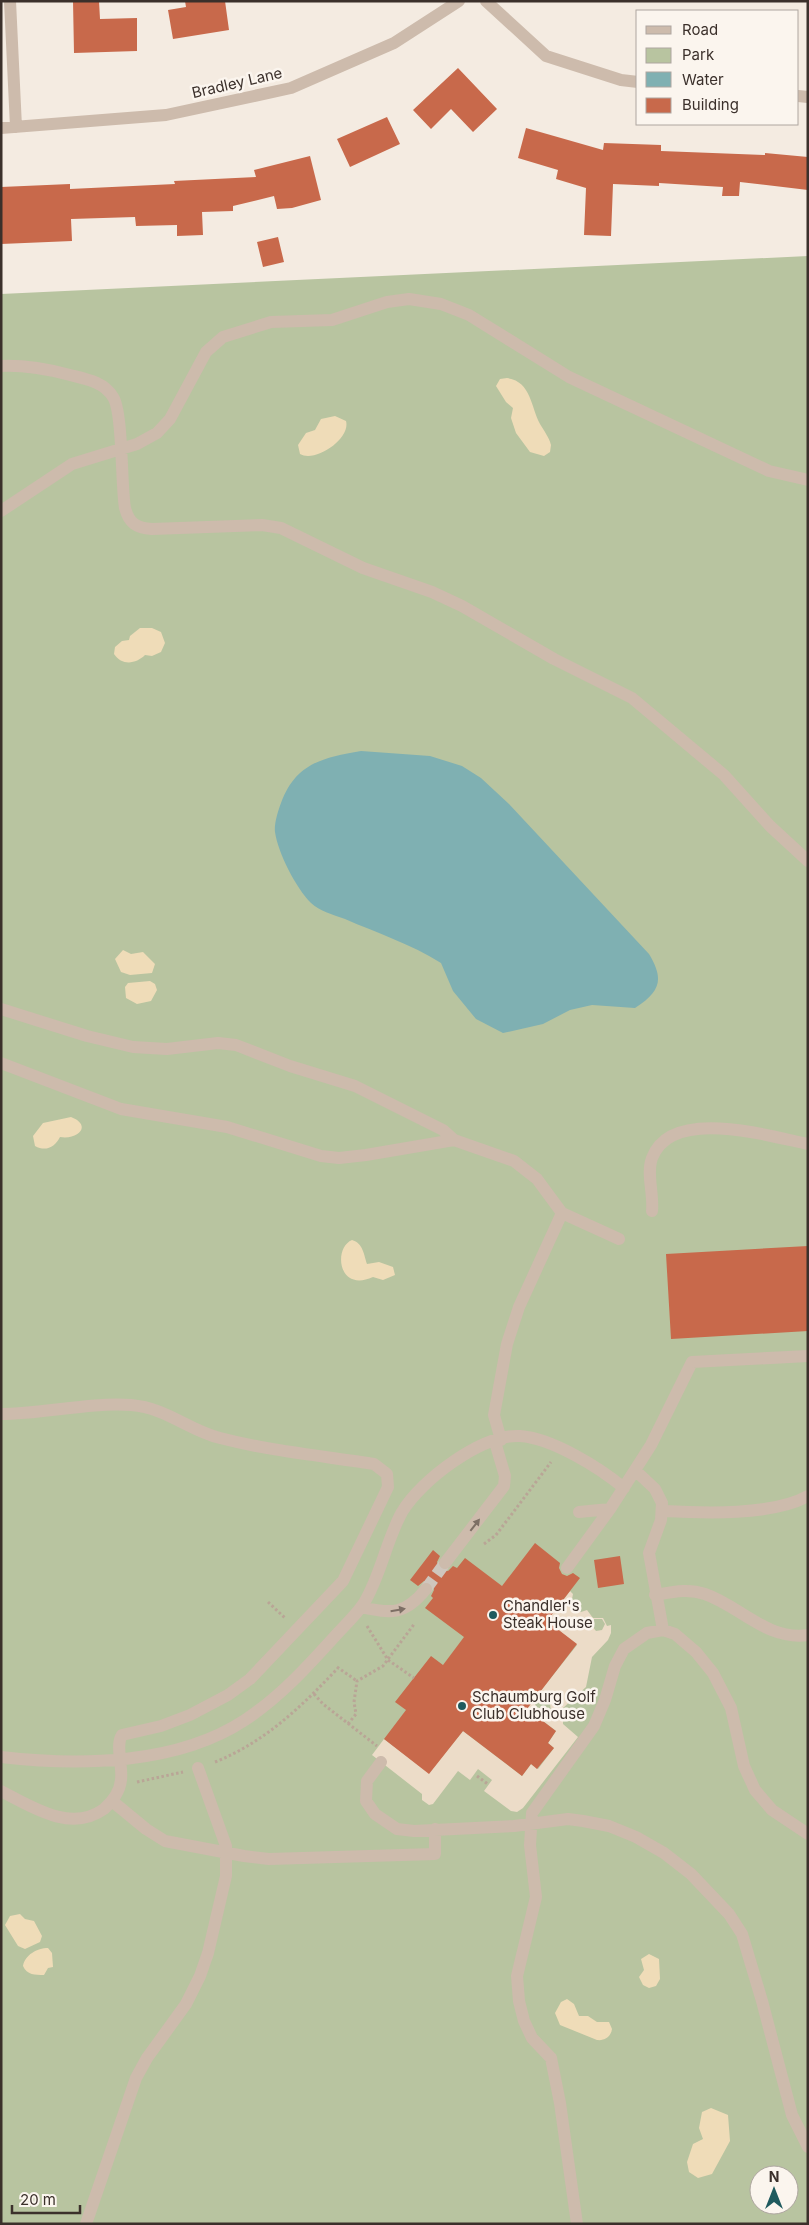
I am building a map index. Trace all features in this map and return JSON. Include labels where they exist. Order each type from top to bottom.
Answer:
[{"type":"street","points":[[10,1],[16,128]]},
{"type":"street","name":"Bradley Lane","points":[[1,128],[166,115],[291,88],[394,43],[459,1]]},
{"type":"street","points":[[486,1],[546,56],[621,80],[636,82]]},
{"type":"street","points":[[1,511],[72,464],[150,438],[163,428],[206,352],[223,337],[271,322],[326,321],[387,302],[420,300],[441,304],[469,314],[569,377],[733,455],[769,471],[808,480]]},
{"type":"street","points":[[1,366],[47,370],[92,381],[114,397],[118,407],[125,508],[130,522],[134,525],[152,529],[262,525],[281,528],[363,568],[446,598],[562,663],[632,698],[724,775],[770,826],[808,862]]},
{"type":"street","points":[[1,1008],[87,1036],[133,1047],[182,1049],[218,1043],[244,1047],[276,1061],[355,1086],[443,1130],[454,1140],[514,1160],[537,1179],[562,1213],[619,1239]]},
{"type":"street","points":[[1,1063],[121,1109],[227,1127],[321,1156],[339,1158],[366,1155],[454,1140]]},
{"type":"street","points":[[652,1211],[654,1197],[650,1170],[653,1156],[659,1145],[678,1131],[693,1128],[712,1128],[808,1144]]},
{"type":"street","points":[[445,1563],[504,1486],[505,1476],[494,1414],[509,1338],[519,1307],[562,1213]]},
{"type":"street","points":[[567,1568],[636,1471],[692,1362],[808,1356]]},
{"type":"street","points":[[1,1414],[36,1413],[110,1405],[132,1406],[167,1414],[218,1438],[374,1464],[387,1474],[388,1487],[343,1581],[250,1679],[234,1692],[176,1721],[122,1735],[119,1742],[121,1782],[112,1801],[92,1816],[71,1819],[47,1814],[1,1791]]},
{"type":"street","points":[[1,1757],[46,1761],[121,1760],[194,1744],[243,1721],[287,1687],[361,1607],[393,1532],[410,1499],[442,1469],[468,1453],[498,1441],[522,1436],[540,1440],[607,1474],[624,1488]]},
{"type":"street","points":[[636,1471],[655,1489],[660,1497],[662,1510],[649,1553],[655,1595],[663,1630]]},
{"type":"street","points":[[662,1510],[695,1513],[773,1508],[793,1503],[808,1496]]},
{"type":"street","points":[[579,1512],[610,1509]]},
{"type":"street","points":[[361,1607],[378,1611],[400,1611],[413,1604],[426,1589]]},
{"type":"street","points":[[655,1595],[688,1590],[704,1594],[766,1628],[785,1634],[808,1635]]},
{"type":"street","points":[[577,2224],[560,2103],[551,2058],[528,2031],[519,2001],[518,1965],[536,1897],[530,1845],[530,1823],[537,1803],[594,1726],[605,1700],[615,1666],[624,1649],[647,1633],[663,1630],[675,1634],[696,1652],[721,1686],[731,1708],[744,1766],[760,1797],[772,1810],[808,1834]]},
{"type":"street","points":[[381,1762],[366,1786],[366,1801],[370,1808],[397,1829],[408,1831],[575,1820],[609,1826],[636,1837],[679,1864],[729,1914],[742,1934],[792,2115],[808,2147]]},
{"type":"street","points":[[86,2224],[136,2078],[149,2054],[186,2004],[205,1964],[226,1876],[227,1852],[198,1768]]},
{"type":"street","points":[[112,1801],[146,1829],[165,1840],[269,1859],[435,1854],[435,1829]]},
{"type":"path","points":[[482,1545],[496,1535],[561,1450]]},
{"type":"path","points":[[361,1607],[369,1632],[388,1660],[414,1678]]},
{"type":"path","points":[[357,1681],[380,1668],[388,1660],[420,1617]]},
{"type":"path","points":[[338,1668],[357,1681]]},
{"type":"path","points":[[348,1724],[356,1714],[354,1702],[357,1681]]},
{"type":"path","points":[[314,1694],[322,1704],[378,1747]]},
{"type":"path","points":[[477,1776],[489,1785]]},
{"type":"green space","points":[[808,256],[808,2224],[1,2224],[1,294]]},
{"type":"sand","points":[[500,379],[515,380],[526,389],[551,445],[550,452],[544,456],[530,452],[516,433],[511,418],[513,408],[506,402],[496,386]]},
{"type":"sand","points":[[335,416],[346,421],[346,428],[338,442],[314,455],[306,456],[300,454],[298,445],[306,433],[315,430],[321,419]]},
{"type":"sand","points":[[140,628],[152,628],[161,632],[165,643],[161,652],[152,656],[145,655],[133,662],[125,662],[117,658],[114,654],[115,647],[122,641],[129,640],[130,636]]},
{"type":"sand","points":[[123,950],[131,954],[143,952],[155,964],[152,973],[130,975],[121,972],[115,959]]},
{"type":"sand","points":[[150,981],[155,984],[157,990],[151,1001],[137,1004],[126,998],[125,987],[128,983]]},
{"type":"sand","points":[[71,1117],[81,1124],[82,1128],[77,1134],[60,1137],[50,1148],[43,1149],[35,1146],[33,1136],[43,1123]]},
{"type":"sand","points":[[352,1240],[361,1247],[367,1264],[379,1262],[393,1267],[395,1275],[383,1280],[373,1277],[361,1280],[352,1279],[342,1268],[341,1259],[342,1251]]},
{"type":"sand","points":[[20,1914],[25,1919],[34,1921],[42,1936],[40,1942],[25,1949],[18,1946],[5,1925],[10,1916]]},
{"type":"sand","points":[[48,1948],[52,1953],[53,1967],[48,1968],[44,1975],[29,1973],[23,1966],[29,1955]]},
{"type":"sand","points":[[649,1954],[659,1959],[660,1979],[656,1986],[649,1988],[643,1985],[639,1977],[644,1970],[641,1959]]},
{"type":"sand","points":[[567,1999],[574,2004],[579,2016],[588,2016],[597,2022],[609,2022],[612,2029],[609,2036],[605,2039],[597,2040],[560,2025],[555,2013],[561,2002]]},
{"type":"sand","points":[[711,2108],[728,2115],[730,2141],[712,2174],[698,2178],[689,2172],[687,2162],[693,2144],[703,2139],[699,2128],[702,2112]]},
{"type":"shaded area","points":[[570,1591],[573,1594],[571,1604],[574,1610],[581,1612],[587,1610],[593,1618],[603,1618],[607,1626],[611,1625],[611,1633],[608,1640],[592,1657],[586,1687],[563,1708],[563,1724],[578,1737],[523,1808],[517,1812],[511,1811],[484,1791],[492,1780],[478,1769],[470,1780],[458,1771],[433,1804],[429,1805],[422,1800],[422,1794],[372,1755],[384,1739],[429,1773],[463,1731],[522,1776],[531,1764],[538,1769],[554,1748],[548,1743],[556,1731],[503,1691],[538,1694],[577,1645],[547,1621]],"holes":[[[594,1619],[602,1619],[605,1624],[602,1630],[596,1631],[592,1626]],[[539,1698],[550,1703],[551,1712],[545,1714],[537,1709],[534,1702]]]},
{"type":"water","points":[[361,751],[430,756],[462,766],[481,778],[509,804],[649,954],[657,971],[658,978],[655,990],[644,1002],[635,1008],[592,1005],[570,1010],[543,1024],[503,1033],[476,1019],[453,991],[441,963],[406,944],[314,906],[305,897],[294,879],[280,850],[275,829],[281,803],[294,779],[312,765],[334,756]]},
{"type":"building","points":[[73,1],[99,1],[100,19],[137,18],[137,51],[74,53]]},
{"type":"building","points":[[185,1],[225,1],[229,30],[173,39],[168,10],[186,7]]},
{"type":"building","points":[[458,68],[497,109],[473,132],[451,109],[431,129],[413,110]]},
{"type":"building","points":[[387,117],[400,144],[350,167],[337,139]]},
{"type":"building","points":[[526,128],[603,150],[604,143],[661,145],[661,151],[765,155],[765,153],[808,157],[808,190],[740,182],[739,196],[722,196],[723,187],[659,183],[659,186],[613,184],[611,236],[584,235],[586,188],[556,179],[558,170],[518,158]]},
{"type":"building","points":[[310,156],[321,200],[292,208],[277,209],[274,196],[233,206],[233,211],[202,212],[203,235],[177,236],[177,225],[136,226],[135,217],[71,219],[72,241],[1,244],[1,187],[70,184],[70,189],[175,184],[174,181],[256,177],[254,170]]},
{"type":"building","points":[[278,237],[284,262],[263,267],[257,242]]},
{"type":"building","points":[[808,1246],[808,1331],[671,1339],[666,1254]]},
{"type":"building","points":[[535,1543],[560,1563],[559,1568],[562,1574],[567,1576],[573,1573],[580,1578],[547,1621],[577,1644],[527,1709],[556,1731],[548,1743],[554,1748],[537,1769],[531,1764],[522,1776],[463,1731],[429,1774],[384,1739],[406,1710],[395,1702],[431,1656],[443,1665],[464,1637],[425,1608],[433,1598],[431,1596],[434,1590],[432,1583],[424,1581],[418,1586],[410,1580],[433,1550],[440,1556],[437,1562],[440,1570],[448,1571],[453,1566],[457,1568],[465,1558],[502,1586]]},
{"type":"building","points":[[620,1556],[624,1584],[598,1588],[594,1560]]},
{"type":"tunnel","points":[[426,1589],[445,1563]]},
{"type":"place","name":"Chandler's Steak House","points":[[493,1615]]},
{"type":"place","name":"Schaumburg Golf Club Clubhouse","points":[[462,1706]]}]
